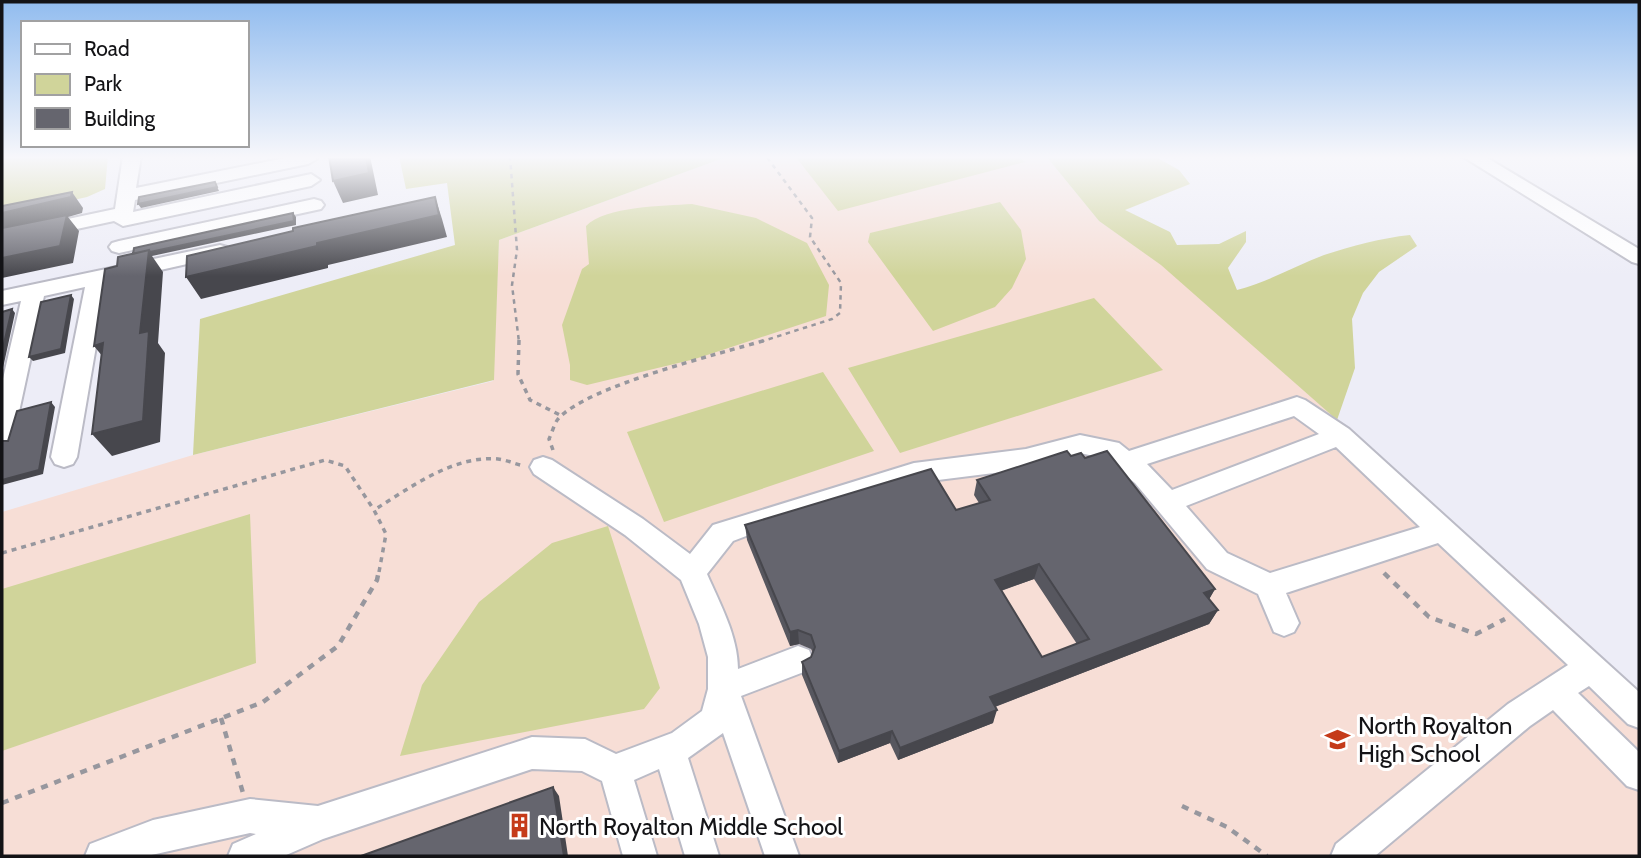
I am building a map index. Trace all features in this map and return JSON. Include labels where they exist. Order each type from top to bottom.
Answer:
[{"type":"street","points":[[64,457],[106,275],[119,247],[126,196]]},
{"type":"street","points":[[2,239],[172,196]]},
{"type":"street","points":[[124,210],[211,196]]},
{"type":"street","points":[[119,247],[315,211],[313,196]]},
{"type":"street","points":[[1537,196],[1639,258]]},
{"type":"street","points":[[2,298],[237,247]]},
{"type":"street","points":[[2,435],[34,291]]},
{"type":"street","points":[[1124,461],[1181,444],[1236,423],[1297,406],[1340,436],[1639,713]]},
{"type":"street","points":[[1166,503],[1340,436]]},
{"type":"street","points":[[692,572],[723,533],[914,473],[1026,459],[1080,444],[1110,450],[1144,477],[1217,561],[1269,586],[1284,623]]},
{"type":"street","points":[[543,467],[635,527],[692,572],[714,624],[723,657],[723,689],[715,720],[683,744],[615,771]]},
{"type":"street","points":[[1269,586],[1442,531]]},
{"type":"street","points":[[723,689],[798,660]]},
{"type":"street","points":[[1348,856],[1510,722],[1591,667]]},
{"type":"street","points":[[723,689],[782,856]]},
{"type":"street","points":[[1555,691],[1639,774]]},
{"type":"street","points":[[669,749],[702,856]]},
{"type":"street","points":[[246,856],[318,823],[532,753],[585,755],[615,771],[640,856]]},
{"type":"street","points":[[102,856],[153,837],[250,816],[318,823]]},
{"type":"path","points":[[512,196],[517,250],[512,285],[519,332],[518,374],[530,400],[562,416]]},
{"type":"path","points":[[374,510],[421,483],[468,461],[497,459],[526,467],[543,467],[554,449],[549,439],[557,420],[581,402],[618,386],[832,319],[840,313],[841,283],[810,237],[812,218],[796,196]]},
{"type":"path","points":[[2,553],[285,469],[325,460],[345,466],[363,489],[386,534],[377,580],[338,646],[263,702],[2,803]]},
{"type":"path","points":[[1384,573],[1429,617],[1476,634],[1507,618]]},
{"type":"path","points":[[221,718],[244,795]]},
{"type":"path","points":[[1182,806],[1231,828],[1267,856]]},
{"type":"shaded area","points":[[619,196],[1079,196],[1099,221],[1161,264],[1538,597],[1639,691],[1639,856],[2,856],[2,512],[193,455],[493,381],[499,240]]},
{"type":"green space","points":[[2,196],[89,196],[87,197],[2,216]]},
{"type":"green space","points":[[449,196],[619,196],[499,240],[494,380],[193,455],[200,319],[455,245]]},
{"type":"green space","points":[[826,196],[895,196],[838,211]]},
{"type":"green space","points":[[1079,196],[1160,196],[1125,210],[1170,232],[1177,245],[1219,244],[1246,231],[1246,242],[1228,268],[1237,290],[1324,255],[1367,243],[1410,235],[1417,246],[1379,272],[1363,293],[1352,319],[1355,368],[1337,420],[1161,265],[1099,221]]},
{"type":"green space","points":[[1000,202],[1021,230],[1026,259],[1012,288],[995,307],[933,331],[868,242],[870,233]]},
{"type":"green space","points":[[692,204],[756,218],[807,243],[829,285],[826,316],[695,359],[587,385],[570,380],[570,365],[562,325],[582,269],[589,264],[586,226],[595,219],[621,211]]},
{"type":"green space","points":[[1094,298],[1163,370],[900,453],[848,368]]},
{"type":"green space","points":[[823,372],[874,451],[664,522],[627,432]]},
{"type":"green space","points":[[250,514],[256,663],[2,751],[2,589]]},
{"type":"green space","points":[[608,526],[660,688],[644,709],[400,756],[422,685],[479,602],[552,543]]},
{"type":"building","points":[[52,196],[71,196],[2,213],[2,206]]},
{"type":"building","points":[[144,196],[175,196],[138,204],[139,197]]},
{"type":"building","points":[[435,197],[439,215],[186,277],[187,256],[293,231],[293,228]]},
{"type":"building","points":[[293,213],[294,221],[133,254],[134,248]]},
{"type":"building","points":[[67,215],[60,246],[2,258],[2,228]]},
{"type":"building","points":[[149,250],[140,333],[149,331],[143,421],[92,434],[103,343],[94,346],[105,269],[117,266],[118,257]]},
{"type":"building","points":[[71,295],[61,349],[29,357],[41,302]]},
{"type":"building","points":[[12,309],[2,352],[2,312]]},
{"type":"building","points":[[51,402],[39,470],[2,480],[2,441],[8,441],[17,411]]},
{"type":"building","points":[[1067,451],[1071,456],[1081,453],[1085,458],[1107,451],[1215,589],[1204,593],[1218,610],[990,697],[997,710],[900,748],[892,731],[839,751],[802,662],[811,657],[815,647],[811,635],[798,630],[790,632],[745,525],[931,469],[956,510],[990,500],[977,480]],"holes":[[[1039,564],[1089,639],[1042,657],[995,580]]]},
{"type":"building","name":"North Royalton Middle School","points":[[553,787],[564,856],[361,856]]},
{"type":"place","name":"North Royalton High School","points":[[1338,739]]},
{"type":"place","name":"North Royalton Middle School","points":[[519,826]]}]
